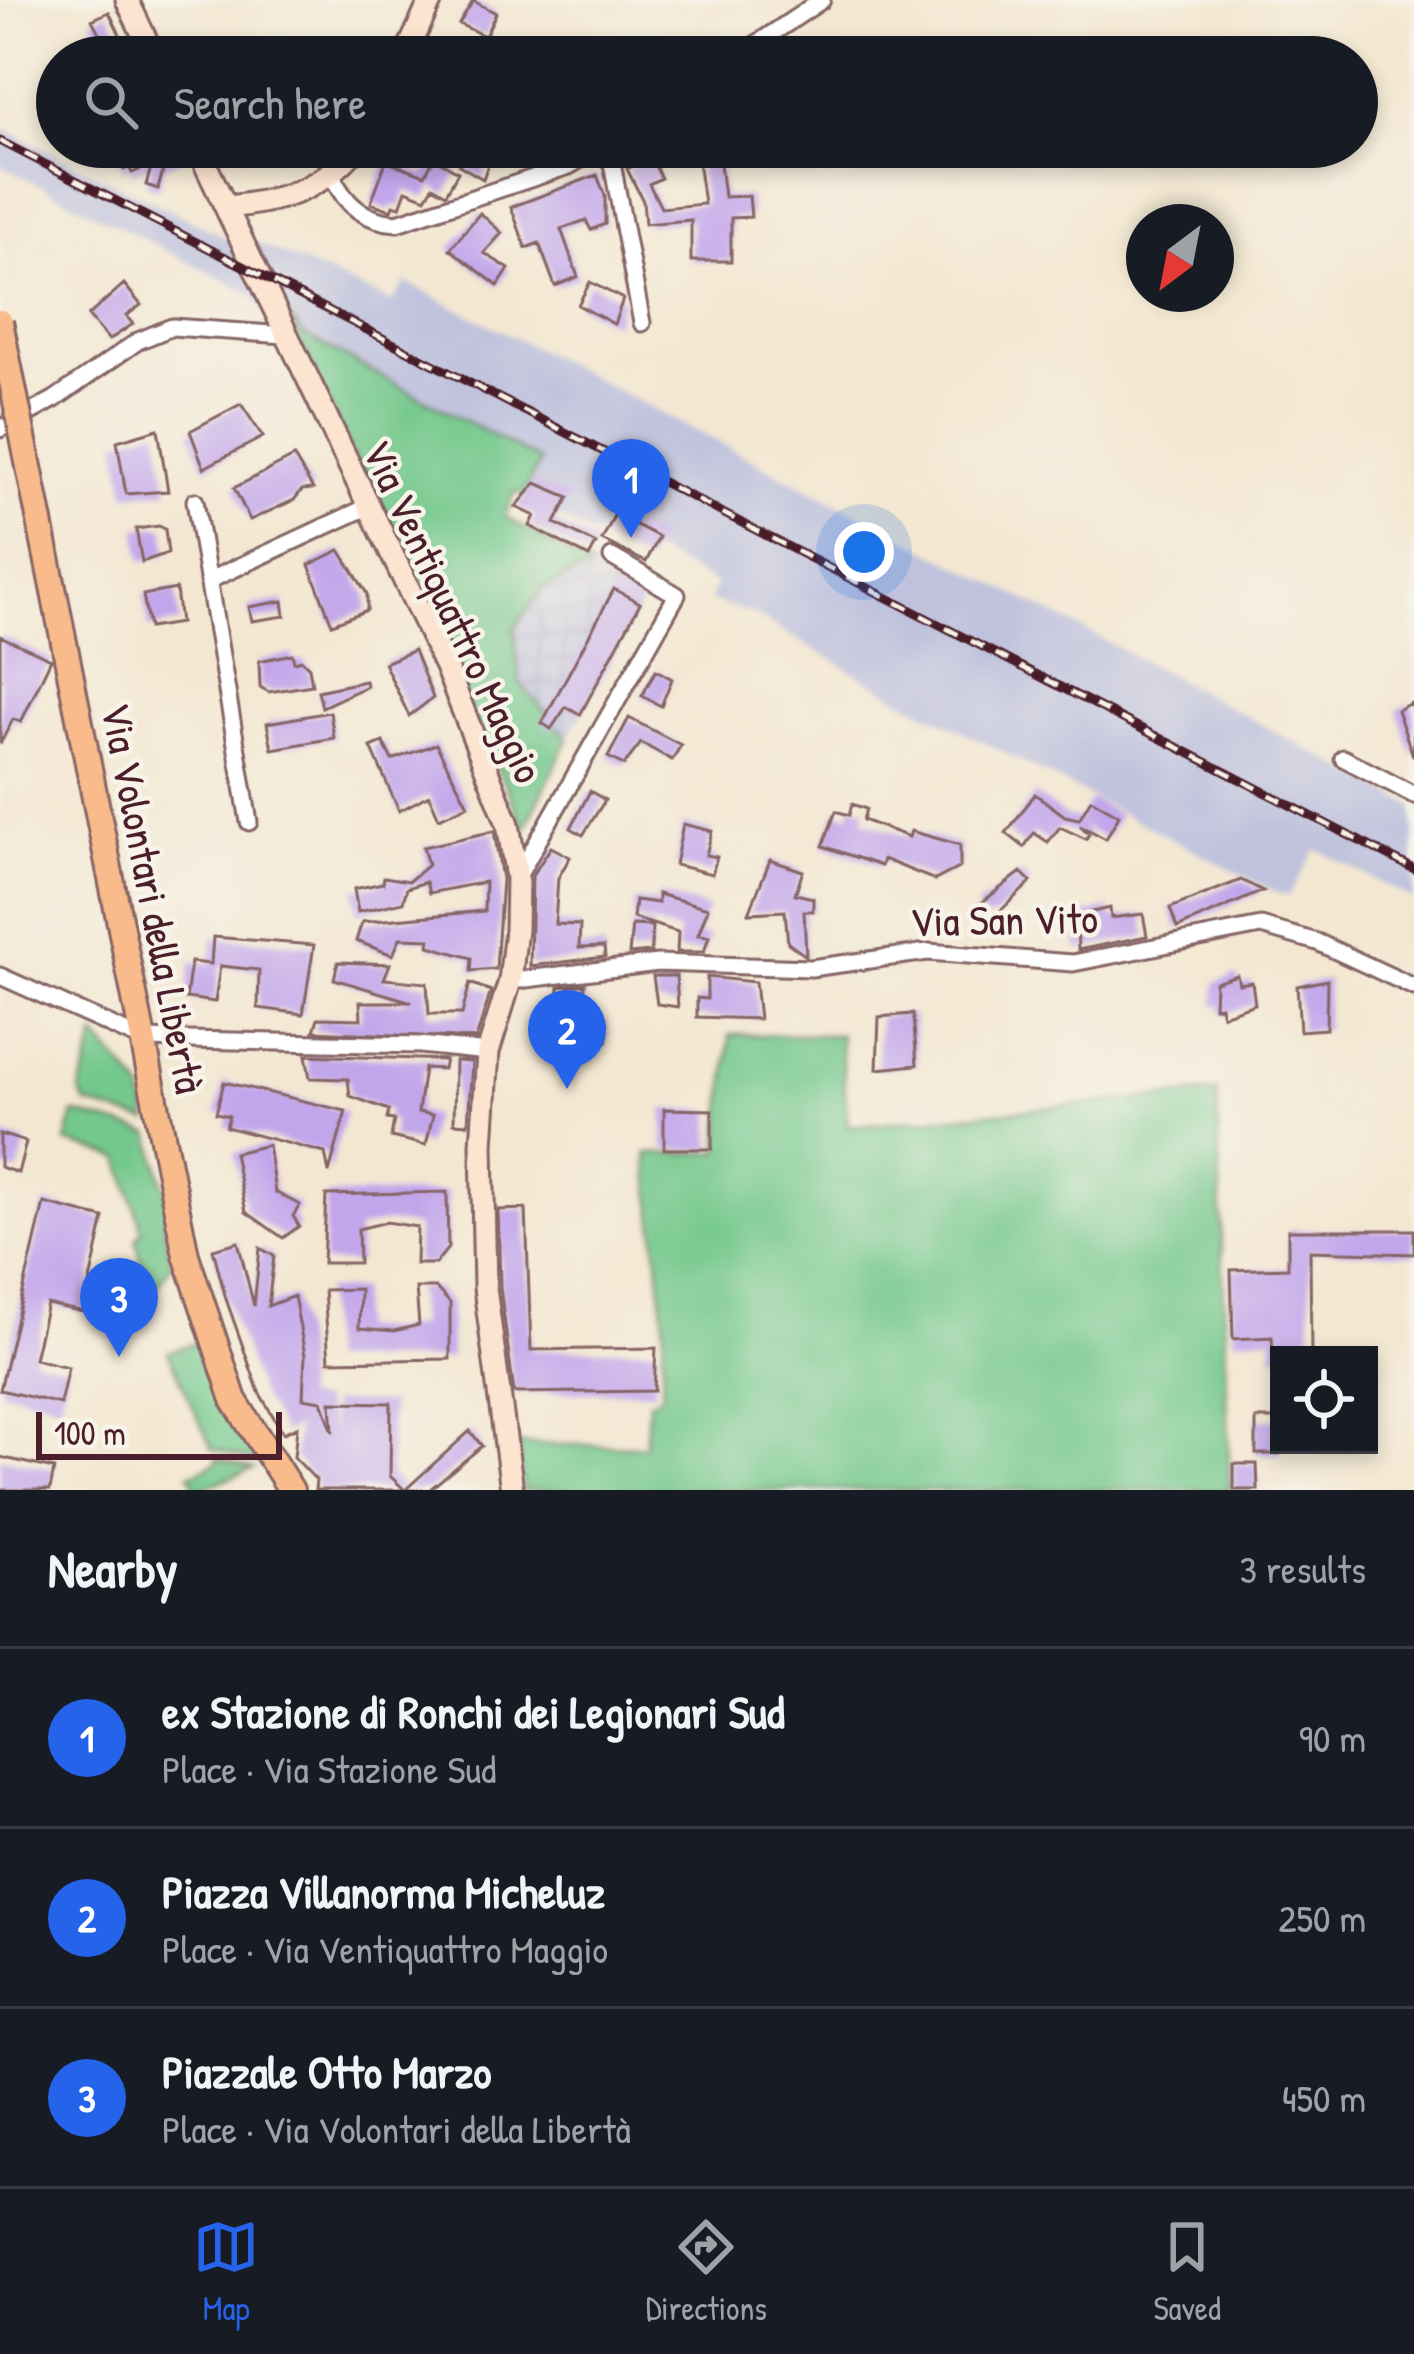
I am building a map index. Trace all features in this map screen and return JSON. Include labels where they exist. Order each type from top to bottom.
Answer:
[{"type":"main road","name":"Via Volontari della Libertà","points":[[0,322],[141,1039],[204,1319],[234,1400],[287,1484]]},
{"type":"street","points":[[127,0],[144,36]]},
{"type":"street","points":[[414,36],[431,0]]},
{"type":"street","points":[[768,36],[822,0]]},
{"type":"street","name":"Via Ventiquattro Maggio","points":[[207,168],[365,508],[446,667],[508,824],[517,878],[510,981],[488,1052],[482,1145],[485,1288],[512,1490]]},
{"type":"street","points":[[226,207],[255,204],[333,177],[340,168]]},
{"type":"street","points":[[333,177],[341,195],[374,222],[397,223],[562,168]]},
{"type":"street","points":[[609,168],[642,322]]},
{"type":"street","points":[[0,429],[55,400],[138,341],[172,327],[285,335]]},
{"type":"street","points":[[195,501],[249,821]]},
{"type":"street","points":[[210,580],[365,508]]},
{"type":"street","points":[[517,878],[677,595],[612,557]]},
{"type":"street","points":[[1343,758],[1414,795]]},
{"type":"street","name":"Via San Vito","points":[[510,981],[658,963],[811,968],[928,952],[1073,963],[1261,926],[1317,942],[1414,987]]},
{"type":"street","points":[[0,976],[141,1039],[420,1045],[488,1052]]},
{"type":"shaded area","points":[[0,127],[36,145],[36,168],[84,168],[227,238],[259,244],[392,302],[406,282],[1096,636],[1414,806],[1414,900],[1316,849],[1289,896],[1279,894],[902,700],[753,614],[709,601],[716,584],[653,551],[646,562],[535,505],[537,501],[523,494],[540,462],[304,335],[289,317],[262,311],[253,295],[0,165]]},
{"type":"shaded area","points":[[591,567],[645,598],[568,739],[520,683],[514,628],[544,587]]},
{"type":"green space","points":[[289,317],[304,335],[540,461],[523,494],[514,493],[505,517],[591,567],[544,587],[514,628],[520,683],[568,739],[525,829]]},
{"type":"green space","points":[[730,1035],[840,1035],[848,1126],[1217,1092],[1230,1490],[523,1490],[518,1444],[645,1446],[649,1401],[662,1394],[664,1319],[647,1154],[719,1152]]},
{"type":"green space","points":[[96,1036],[142,1089],[148,1122],[86,1104],[80,1091]]},
{"type":"green space","points":[[74,1113],[151,1134],[169,1209],[164,1227],[171,1265],[159,1284],[147,1287],[136,1239],[142,1231],[120,1158],[66,1142]]},
{"type":"green space","points":[[196,1342],[259,1463],[212,1448],[168,1352]]},
{"type":"green space","points":[[217,1457],[253,1469],[197,1490],[190,1474],[218,1462]]},
{"type":"building","points":[[473,1],[496,13],[485,36],[459,24]]},
{"type":"building","points":[[109,12],[121,36],[101,36],[92,20]]},
{"type":"building","points":[[151,168],[164,168],[158,189],[146,185]]},
{"type":"building","points":[[384,168],[406,168],[425,175],[429,168],[458,172],[446,194],[433,186],[426,198],[406,190],[400,207],[393,205],[391,210],[371,203]]},
{"type":"building","points":[[464,168],[487,168],[483,179]]},
{"type":"building","points":[[656,168],[661,178],[649,184],[661,208],[704,204],[699,168],[721,168],[724,197],[749,196],[751,217],[731,218],[731,261],[691,261],[691,220],[645,224],[643,201],[627,169]]},
{"type":"building","points":[[597,175],[605,196],[605,224],[591,230],[586,220],[561,229],[578,277],[555,286],[539,243],[526,248],[511,207]]},
{"type":"building","points":[[480,213],[502,233],[484,253],[509,269],[498,286],[450,249]]},
{"type":"building","points":[[590,282],[623,299],[614,324],[578,305]]},
{"type":"building","points":[[124,284],[141,305],[126,316],[133,324],[109,340],[88,316]]},
{"type":"building","points":[[241,404],[263,437],[204,468],[190,431]]},
{"type":"building","points":[[158,429],[168,491],[126,494],[117,441]]},
{"type":"building","points":[[294,457],[313,489],[302,490],[294,500],[250,520],[234,488]]},
{"type":"building","points":[[536,483],[569,497],[555,523],[596,544],[589,557],[530,526],[535,516],[516,507]]},
{"type":"building","points":[[615,514],[659,537],[646,562],[602,540]]},
{"type":"building","points":[[136,529],[165,529],[168,553],[142,562]]},
{"type":"building","points":[[340,550],[367,594],[367,610],[332,624],[309,565]]},
{"type":"building","points":[[176,589],[180,623],[149,628],[143,595]]},
{"type":"building","points":[[614,589],[640,603],[580,715],[566,707],[551,729],[542,723]]},
{"type":"building","points":[[283,601],[285,616],[252,621],[249,607]]},
{"type":"building","points":[[0,636],[51,659],[21,722],[13,719],[0,744]]},
{"type":"building","points":[[414,650],[433,698],[409,716],[384,663]]},
{"type":"building","points":[[292,654],[294,662],[302,660],[309,667],[312,685],[269,692],[260,687],[259,661]]},
{"type":"building","points":[[656,670],[672,679],[661,706],[642,696]]},
{"type":"building","points":[[365,681],[367,686],[322,707],[318,691]]},
{"type":"building","points":[[1411,703],[1414,711],[1413,756],[1397,710]]},
{"type":"building","points":[[330,712],[334,738],[272,749],[267,723]]},
{"type":"building","points":[[629,718],[681,745],[672,760],[641,743],[624,765],[608,757]]},
{"type":"building","points":[[383,742],[392,760],[436,744],[468,805],[439,818],[429,795],[399,811],[371,747]]},
{"type":"building","points":[[590,791],[605,800],[583,835],[571,828]]},
{"type":"building","points":[[1035,794],[1065,816],[1079,819],[1091,799],[1119,815],[1106,839],[1080,825],[1089,834],[1086,839],[1060,827],[1048,842],[1034,833],[1024,847],[1006,833]]},
{"type":"building","points":[[852,804],[866,809],[863,820],[909,837],[911,831],[960,845],[960,867],[935,880],[883,859],[881,866],[823,846],[836,811],[849,815]]},
{"type":"building","points":[[683,824],[712,831],[706,855],[717,857],[712,874],[675,865]]},
{"type":"building","points":[[494,831],[502,879],[496,969],[471,971],[472,958],[429,946],[430,939],[400,938],[393,955],[356,941],[362,922],[484,911],[485,882],[429,893],[426,882],[407,888],[403,902],[358,912],[354,889],[383,883],[384,877],[409,881],[428,865],[423,847]]},
{"type":"building","points":[[551,847],[570,857],[558,878],[555,924],[580,925],[579,948],[604,947],[605,957],[530,966],[532,876]]},
{"type":"building","points":[[770,860],[803,871],[795,894],[813,898],[813,911],[804,911],[806,956],[788,943],[785,911],[749,913]]},
{"type":"building","points":[[1021,872],[1031,882],[995,916],[986,918],[976,907]]},
{"type":"building","points":[[1241,880],[1263,891],[1177,928],[1170,908]]},
{"type":"building","points":[[658,894],[708,908],[698,935],[709,936],[704,952],[677,952],[678,932],[633,918],[635,900],[658,903]]},
{"type":"building","points":[[1110,908],[1111,918],[1143,914],[1147,936],[1078,950],[1077,921],[1084,921],[1084,914]]},
{"type":"building","points":[[632,925],[652,926],[651,952],[629,954]]},
{"type":"building","points":[[213,937],[314,945],[303,1014],[258,1008],[259,970],[220,966],[215,1002],[186,998],[191,962],[211,964]]},
{"type":"building","points":[[338,962],[390,964],[384,979],[427,983],[429,1014],[462,1014],[470,983],[491,991],[476,1039],[314,1031],[318,1018],[361,1019],[360,1002],[412,1002],[334,979]]},
{"type":"building","points":[[1237,975],[1239,984],[1252,982],[1255,1004],[1222,1015],[1220,1006],[1214,1007],[1215,982]]},
{"type":"building","points":[[653,976],[676,976],[678,1007],[657,1004]]},
{"type":"building","points":[[707,977],[755,982],[759,1019],[697,1017],[697,998],[707,999]]},
{"type":"building","points":[[1327,980],[1326,1029],[1300,1031],[1297,986]]},
{"type":"building","points":[[585,984],[583,1019],[607,1022],[607,1041],[543,1035],[547,1008],[558,1009],[559,987]]},
{"type":"building","points":[[913,1014],[917,1065],[877,1069],[879,1017]]},
{"type":"building","points":[[306,1055],[445,1060],[443,1069],[424,1068],[418,1112],[433,1115],[426,1145],[391,1137],[394,1120],[387,1119],[389,1110],[350,1096],[348,1079],[310,1078]]},
{"type":"building","points":[[455,1061],[472,1062],[468,1124],[454,1123]]},
{"type":"building","points":[[224,1082],[346,1111],[329,1173],[325,1153],[226,1127],[229,1116],[216,1113]]},
{"type":"building","points":[[664,1109],[712,1110],[712,1149],[664,1149]]},
{"type":"building","points":[[0,1134],[26,1142],[18,1173],[0,1167]]},
{"type":"building","points":[[268,1145],[275,1192],[300,1205],[293,1216],[299,1226],[283,1238],[246,1212],[234,1153]]},
{"type":"building","points":[[447,1192],[448,1248],[435,1264],[416,1264],[417,1227],[387,1222],[358,1229],[359,1263],[323,1263],[326,1195]]},
{"type":"building","points":[[44,1203],[104,1218],[83,1312],[47,1304],[34,1359],[68,1367],[60,1404],[0,1390]]},
{"type":"building","points":[[526,1209],[531,1350],[656,1348],[654,1391],[514,1393],[500,1287],[498,1210]]},
{"type":"building","points":[[1288,1230],[1414,1230],[1414,1254],[1310,1251],[1311,1346],[1272,1346],[1272,1337],[1233,1339],[1231,1270],[1288,1268]]},
{"type":"building","points":[[238,1242],[254,1306],[260,1248],[274,1256],[268,1306],[294,1296],[305,1355],[303,1398],[322,1401],[333,1432],[331,1402],[391,1403],[390,1476],[405,1490],[315,1490],[316,1480],[294,1457],[297,1427],[283,1433],[259,1392],[226,1299],[213,1249]]},
{"type":"building","points":[[416,1288],[436,1288],[450,1303],[450,1359],[329,1361],[324,1290],[360,1289],[359,1328],[394,1331],[419,1325]]},
{"type":"building","points":[[1256,1419],[1270,1419],[1270,1454],[1256,1454]]},
{"type":"building","points":[[470,1431],[482,1446],[429,1490],[405,1490]]},
{"type":"building","points":[[0,1457],[54,1469],[50,1490],[0,1490]]},
{"type":"building","points":[[1234,1464],[1257,1464],[1258,1490],[1234,1490]]},
{"type":"railway","points":[[0,141],[36,160]]},
{"type":"railway","points":[[52,168],[1414,869]]},
{"type":"place","name":"ex Stazione di Ronchi dei Legionari Sud","points":[[631,538]]},
{"type":"place","name":"Piazza Villanorma Micheluz","points":[[567,1089]]},
{"type":"place","name":"Piazzale Otto Marzo","points":[[119,1357]]}]
